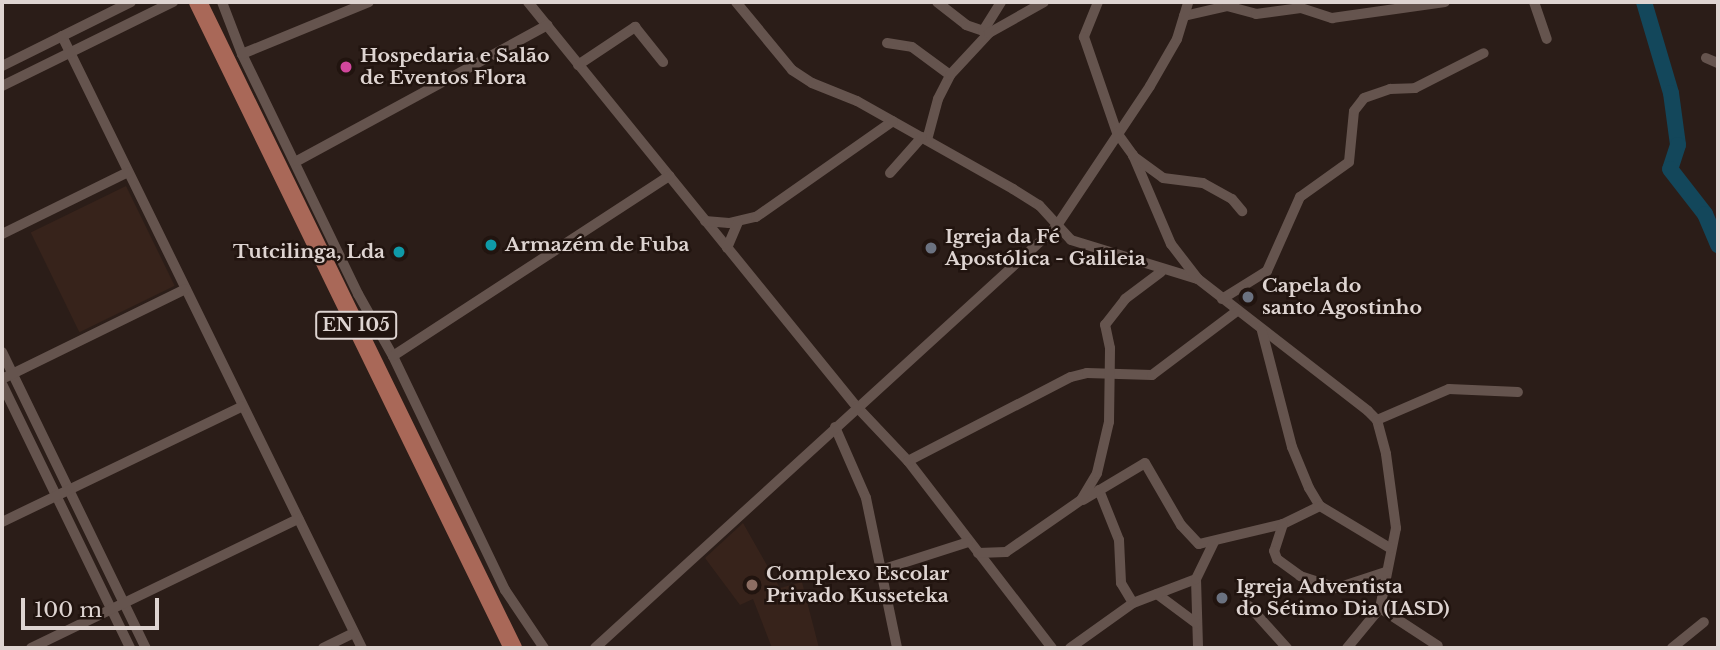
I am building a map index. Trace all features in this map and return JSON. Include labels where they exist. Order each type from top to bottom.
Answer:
[{"type":"main road","name":"EN 105","points":[[198,2],[497,594],[513,648]]},
{"type":"street","points":[[2,66],[131,2]]},
{"type":"street","points":[[2,86],[173,2]]},
{"type":"street","points":[[222,2],[242,54],[297,161],[358,294],[393,356],[497,594],[544,648]]},
{"type":"street","points":[[242,54],[369,2]]},
{"type":"street","points":[[528,2],[856,405],[908,461],[1052,648]]},
{"type":"street","points":[[736,2],[792,70],[892,121],[1039,205],[1056,227],[1085,247],[1161,272],[1198,279]]},
{"type":"street","points":[[937,2],[966,25],[986,32],[1044,2]]},
{"type":"street","points":[[890,173],[924,139],[950,75],[986,32],[1001,2]]},
{"type":"street","points":[[1098,2],[1084,37],[1117,133],[1133,155],[1171,244],[1198,279],[1377,421],[1396,507],[1380,608],[1348,648]]},
{"type":"street","points":[[595,648],[856,405],[1056,227],[1157,74],[1188,2]]},
{"type":"street","points":[[1184,16],[1227,6],[1256,14],[1312,7],[1332,18],[1446,2]]},
{"type":"street","points":[[1534,2],[1547,39]]},
{"type":"street","points":[[297,161],[547,25]]},
{"type":"street","points":[[578,65],[635,27],[663,62]]},
{"type":"street","points":[[62,36],[362,648]]},
{"type":"street","points":[[887,43],[912,47],[950,75]]},
{"type":"street","points":[[1222,299],[1267,271],[1300,197],[1349,162],[1354,111],[1364,98],[1415,88],[1483,54]]},
{"type":"street","points":[[1706,58],[1718,63]]},
{"type":"street","points":[[705,220],[738,222],[756,217],[892,121]]},
{"type":"street","points":[[1133,155],[1163,178],[1203,183],[1232,199],[1242,211]]},
{"type":"street","points":[[2,234],[128,172]]},
{"type":"street","points":[[393,356],[669,176]]},
{"type":"street","points":[[727,248],[738,222]]},
{"type":"street","points":[[1081,500],[1104,448],[1109,422],[1107,373],[1110,348],[1105,326],[1110,314],[1161,272]]},
{"type":"street","points":[[7,376],[186,289]]},
{"type":"street","points":[[908,461],[1071,377],[1107,373],[1152,375],[1237,311]]},
{"type":"street","points":[[1262,331],[1292,447],[1320,506],[1390,548]]},
{"type":"street","points":[[2,352],[7,376],[69,490],[146,648]]},
{"type":"street","points":[[2,384],[130,648]]},
{"type":"street","points":[[1377,421],[1449,389],[1518,392]]},
{"type":"street","points":[[2,522],[243,406]]},
{"type":"street","points":[[835,427],[866,498],[897,648]]},
{"type":"street","points":[[978,553],[1006,552],[1081,500],[1145,463],[1194,541],[1214,542],[1283,524],[1320,506]]},
{"type":"street","points":[[1099,490],[1119,540],[1121,583],[1133,603]]},
{"type":"street","points":[[31,648],[299,519]]},
{"type":"street","points":[[1283,524],[1274,551],[1277,559],[1300,576],[1337,587],[1386,572]]},
{"type":"street","points":[[881,570],[968,542]]},
{"type":"street","points":[[1198,648],[1196,579],[1214,542]]},
{"type":"street","points":[[1070,648],[1133,603],[1196,579]]},
{"type":"street","points":[[1157,594],[1196,623]]},
{"type":"street","points":[[1250,606],[1287,648]]},
{"type":"street","points":[[1380,608],[1438,646]]},
{"type":"street","points":[[1672,648],[1704,622]]},
{"type":"street","points":[[323,648],[354,633]]},
{"type":"shaded area","points":[[126,186],[175,286],[79,332],[31,232]]},
{"type":"shaded area","name":"Complexo Escolar Privado Kusseteka","points":[[743,523],[780,588],[802,582],[819,648],[772,648],[753,599],[740,605],[705,558]]},
{"type":"waterway","points":[[1644,2],[1671,93],[1678,145],[1670,169],[1705,214],[1718,245]]},
{"type":"place","name":"Hospedaria e Salão de Eventos Flora","points":[[346,67]]},
{"type":"place","name":"Armazém de Fuba","points":[[491,245]]},
{"type":"place","name":"Igreja da Fé Apostólica - Galileia","points":[[931,248]]},
{"type":"place","name":"Tutcilinga, Lda","points":[[399,252]]},
{"type":"place","name":"Capela do santo Agostinho","points":[[1248,297]]},
{"type":"place","name":"Complexo Escolar Privado Kusseteka","points":[[752,585]]},
{"type":"place","name":"Igreja Adventista do Sétimo Dia (IASD)","points":[[1222,598]]}]
